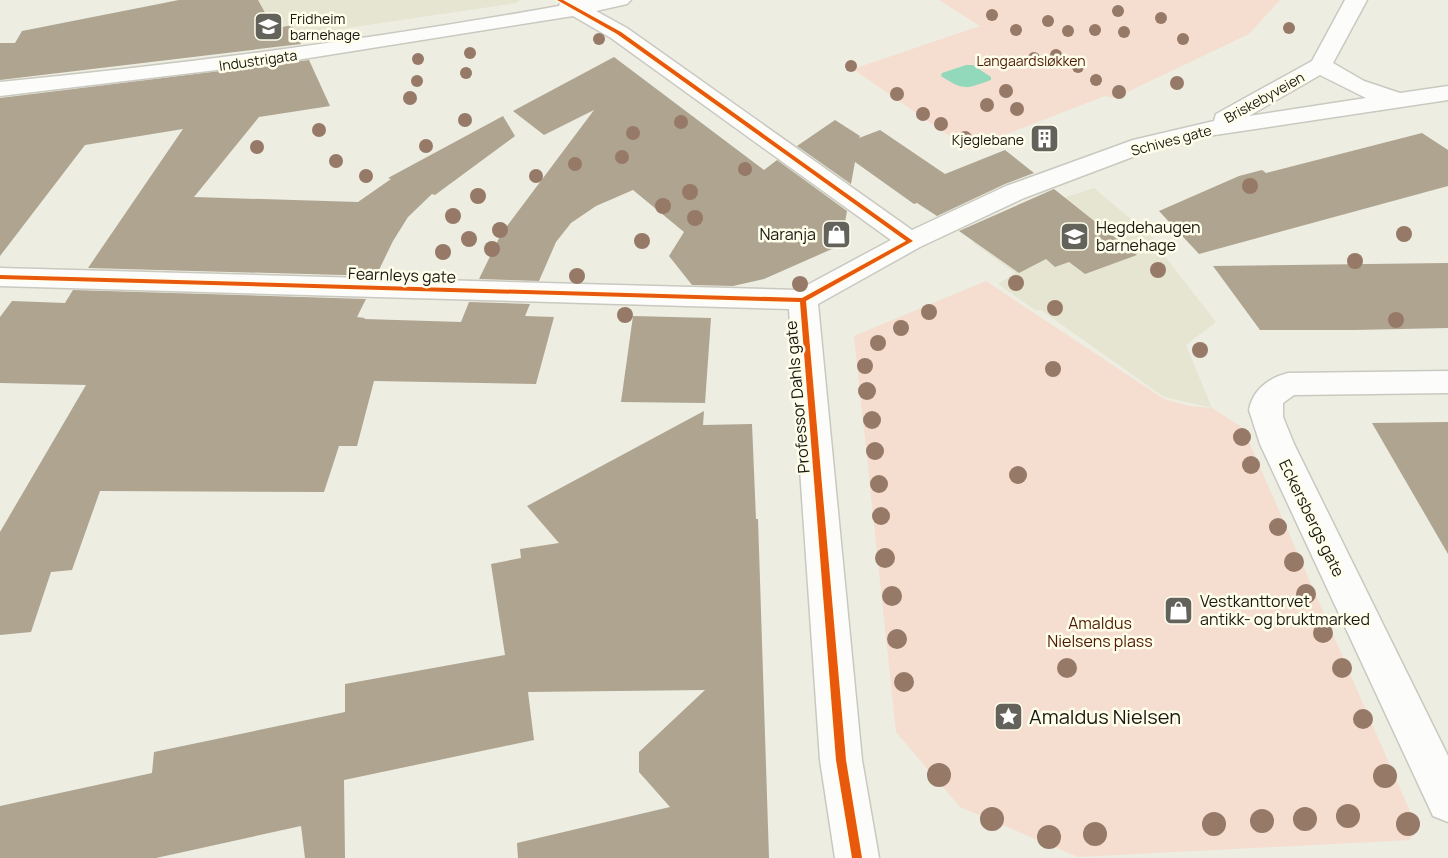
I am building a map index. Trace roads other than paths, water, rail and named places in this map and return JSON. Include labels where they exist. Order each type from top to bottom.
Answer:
[{"type":"street","name":"Industrigata","points":[[0,89],[234,64],[568,5],[620,0]]},
{"type":"street","name":"Briskebyveien","points":[[1208,129],[1321,65],[1356,0]]},
{"type":"street","points":[[568,5],[619,33],[910,241]]},
{"type":"street","name":"Briskebyveien","points":[[1321,65],[1337,77],[1368,92],[1402,101]]},
{"type":"street","name":"Schives gate","points":[[910,241],[1015,192],[1142,145],[1208,129],[1448,93]]},
{"type":"street","name":"Professor Dahls gate","points":[[857,858],[841,760],[803,300],[910,241]]},
{"type":"street","name":"Fearnleys gate","points":[[0,277],[803,300]]},
{"type":"street","name":"Eckersbergs gate","points":[[1448,382],[1288,384],[1272,395],[1265,408],[1266,418],[1277,444],[1448,802]]},
{"type":"place","name":"Fridheim barnehage","points":[[269,26]]},
{"type":"place","name":"Kjeglebane","points":[[1045,139]]},
{"type":"place","name":"Naranja","points":[[837,234]]},
{"type":"place","name":"Hegdehaugen barnehage","points":[[1075,236]]},
{"type":"place","name":"Vestkanttorvet antikk- og bruktmarked","points":[[1179,610]]},
{"type":"place","name":"Amaldus Nielsen","points":[[1008,716]]},
{"type":"park label","name":"Langaardsløkken","points":[[1031,60]]},
{"type":"park label","name":"Amaldus Nielsens plass","points":[[1100,632]]}]
